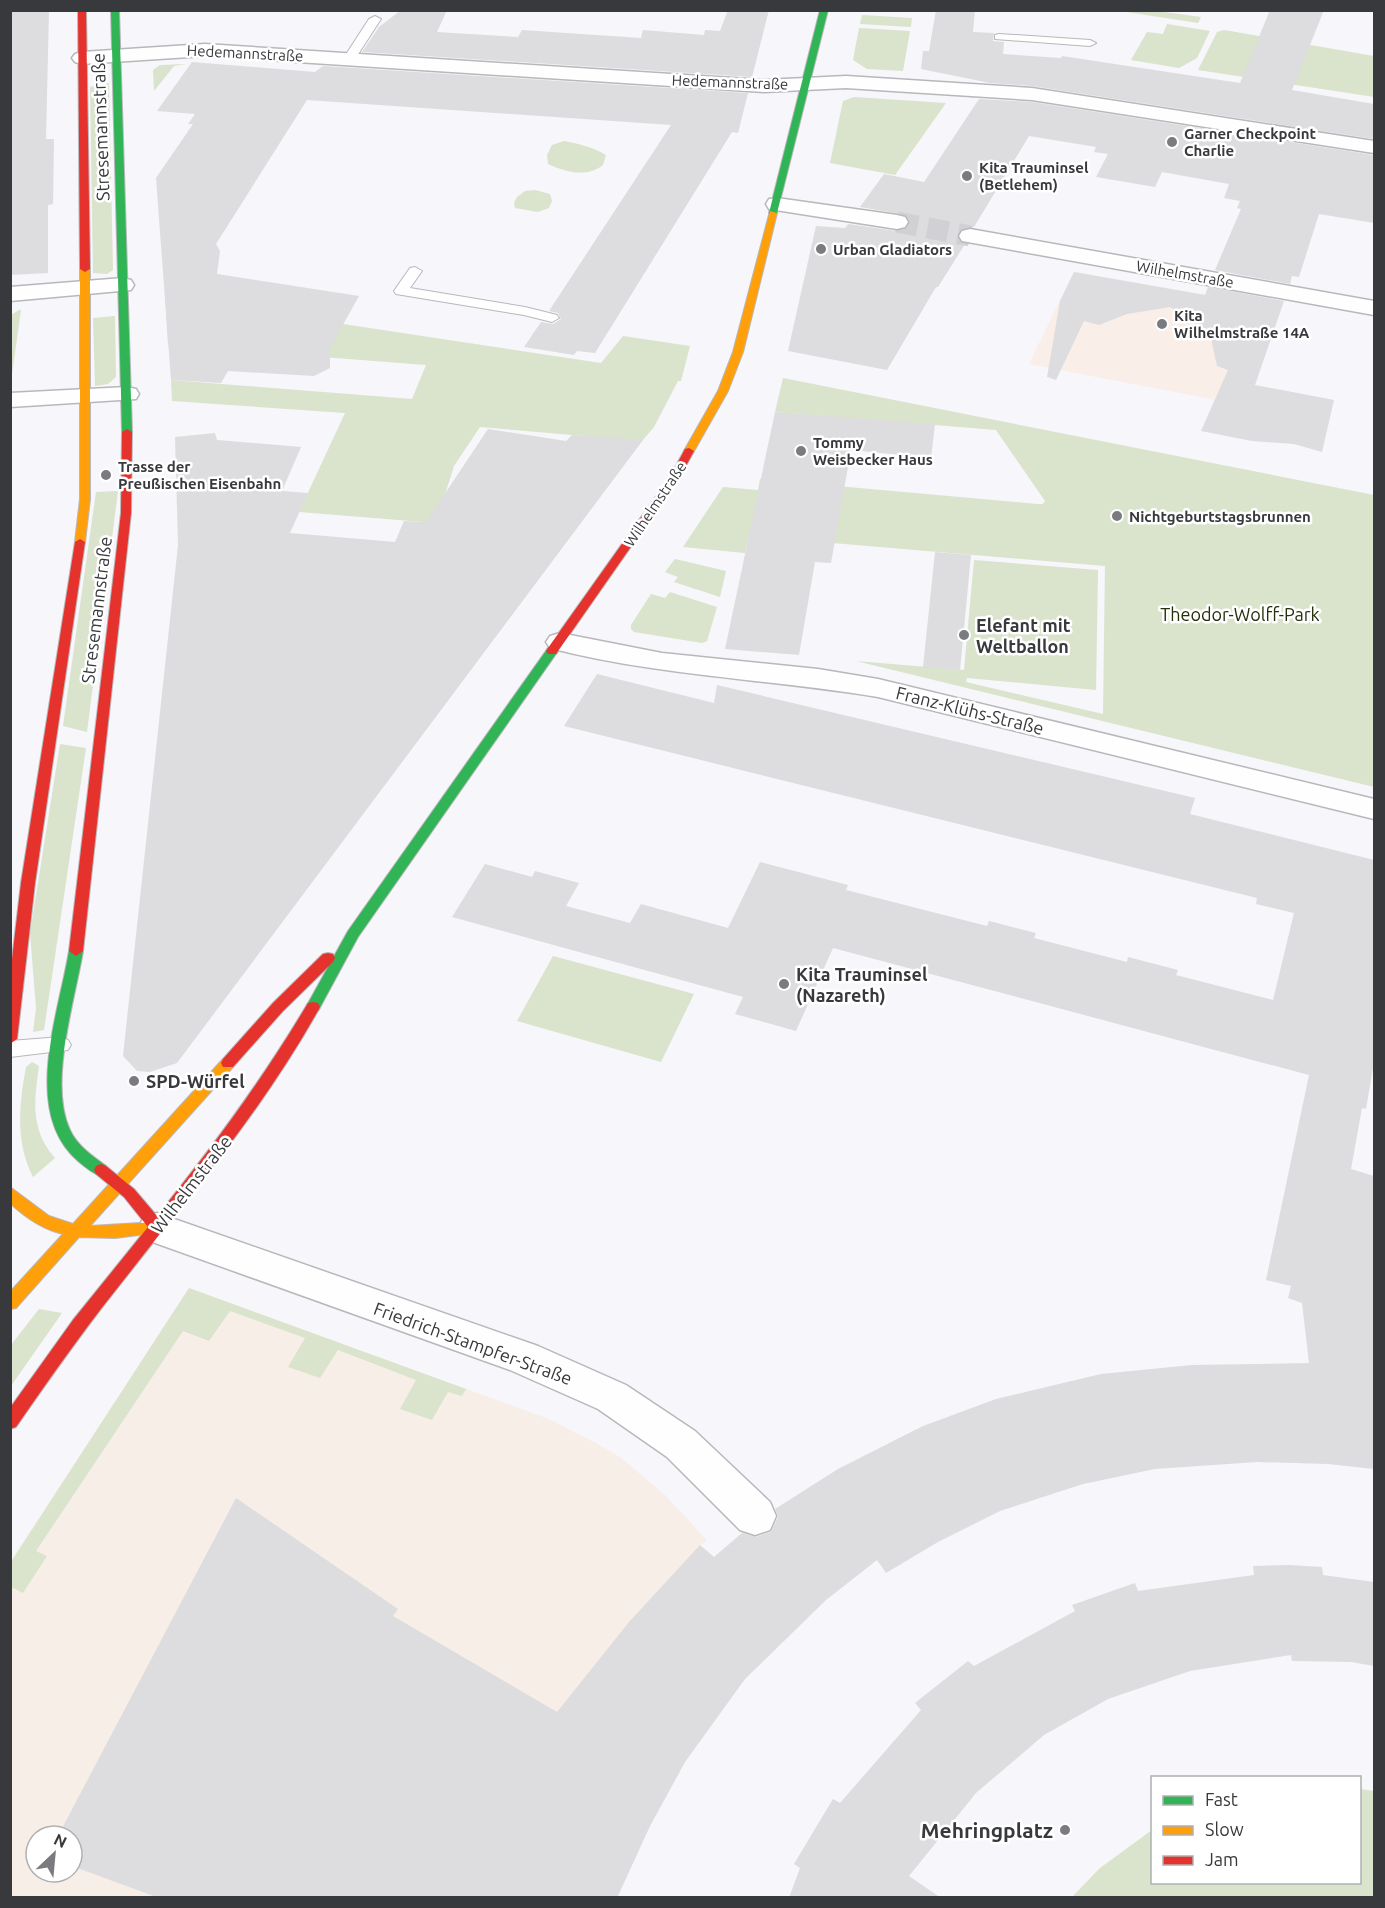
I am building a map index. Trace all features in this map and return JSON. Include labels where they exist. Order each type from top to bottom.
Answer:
[{"type":"main road","name":"Stresemannstraße","points":[[10,1039],[28,883],[73,595],[85,499],[86,288],[82,10]]},
{"type":"main road","name":"Stresemannstraße","points":[[115,10],[127,394],[126,513],[72,982],[54,1105],[57,1122],[70,1144],[118,1184],[158,1228]]},
{"type":"main road","name":"Wilhelmstraße","points":[[10,1422],[78,1326],[207,1167],[296,1038],[353,934],[676,475],[723,391],[738,352],[824,10]]},
{"type":"main road","name":"Wilhelmstraße","points":[[10,1303],[278,1007],[353,934]]},
{"type":"main road","points":[[10,1193],[31,1212],[58,1227],[74,1232],[158,1228]]},
{"type":"street","name":"Hedemannstraße","points":[[82,58],[205,50],[764,86],[846,82],[1032,94],[1374,147]]},
{"type":"street","points":[[777,204],[897,222]]},
{"type":"street","name":"Wilhelmstraße","points":[[970,236],[1374,308]]},
{"type":"street","points":[[10,294],[123,285]]},
{"type":"street","points":[[10,400],[127,394]]},
{"type":"street","name":"Franz-Klühs-Straße","points":[[560,642],[662,662],[818,678],[878,688],[1374,810]]},
{"type":"street","name":"Friedrich-Stampfer-Straße","points":[[158,1228],[524,1358],[612,1397],[681,1444],[755,1516]]},
{"type":"lane","points":[[349,59],[375,20]]},
{"type":"lane","points":[[999,37],[1090,43]]},
{"type":"lane","points":[[415,271],[401,291],[525,311],[552,318]]},
{"type":"lane","points":[[10,1049],[61,1045]]},
{"type":"shaded area","name":"Kita Wilhelmstraße 14A","points":[[1074,272],[1218,297],[1248,406],[1029,364]]},
{"type":"shaded area","points":[[189,1288],[549,1419],[594,1442],[620,1457],[665,1495],[707,1540],[700,1546],[714,1557],[758,1520],[826,1600],[771,1651],[745,1679],[685,1762],[650,1826],[617,1897],[11,1898],[10,1562]]},
{"type":"green space","points":[[1120,11],[1157,11],[1201,17],[1198,23]]},
{"type":"green space","points":[[862,15],[912,18],[911,27],[860,24]]},
{"type":"green space","points":[[1167,24],[1210,31],[1197,58],[1179,68],[1131,60],[1147,32],[1163,34]]},
{"type":"green space","points":[[859,28],[910,31],[903,71],[867,69],[853,60]]},
{"type":"green space","points":[[1224,30],[1374,56],[1374,97],[1198,70],[1217,32]]},
{"type":"green space","points":[[187,64],[174,66],[154,91],[153,70],[160,65]]},
{"type":"green space","points":[[109,83],[113,270],[107,274],[93,273],[90,87]]},
{"type":"green space","points":[[854,97],[946,103],[895,175],[830,163],[843,101]]},
{"type":"green space","points":[[564,141],[586,146],[606,155],[603,165],[583,173],[548,164],[547,155],[552,145]]},
{"type":"green space","points":[[535,190],[550,194],[552,201],[549,208],[538,212],[515,208],[514,203],[517,197],[525,191]]},
{"type":"green space","points":[[165,297],[601,363],[623,336],[690,346],[681,381],[678,381],[654,427],[642,441],[480,427],[454,466],[436,523],[299,512],[345,413],[172,401],[171,380],[412,399],[426,365],[168,345]]},
{"type":"green space","points":[[21,310],[11,381],[11,315]]},
{"type":"green space","points":[[115,316],[116,377],[108,384],[95,386],[93,318]]},
{"type":"green space","name":"Theodor-Wolff-Park","points":[[783,378],[1374,495],[1374,787],[856,661],[964,670],[974,560],[1098,570],[1096,690],[967,678],[966,682],[1103,714],[1105,566],[749,536],[745,553],[683,547],[723,487],[758,490],[760,479],[1037,504],[1043,504],[1045,501],[996,430],[775,412]]},
{"type":"green space","points":[[118,491],[87,732],[63,726],[96,492]]},
{"type":"green space","points":[[675,559],[726,571],[720,597],[674,582],[678,577],[665,572]]},
{"type":"green space","points":[[670,592],[717,607],[707,641],[702,643],[634,632],[631,629],[631,625],[651,594],[665,598]]},
{"type":"green space","points":[[60,744],[86,748],[44,1030],[33,1032],[36,1008],[30,933]]},
{"type":"green space","points":[[553,956],[694,994],[661,1062],[517,1021]]},
{"type":"green space","points":[[32,1062],[39,1066],[35,1103],[38,1126],[41,1137],[55,1158],[33,1177],[23,1150],[20,1123],[26,1067]]},
{"type":"green space","points":[[189,1288],[466,1389],[462,1396],[448,1392],[432,1420],[400,1409],[416,1380],[338,1350],[320,1378],[288,1367],[305,1338],[230,1311],[209,1341],[183,1331],[36,1551],[47,1556],[23,1593],[11,1587],[11,1562]]},
{"type":"green space","points":[[39,1309],[62,1313],[11,1386],[11,1345]]},
{"type":"green space","points":[[1361,1789],[1374,1791],[1374,1897],[1072,1897],[1100,1868],[1151,1831],[1151,1884],[1361,1884]]},
{"type":"building","points":[[10,10],[49,10],[46,139],[54,139],[53,204],[48,205],[48,273],[10,275]]},
{"type":"building","points":[[401,10],[447,10],[437,32],[518,37],[522,30],[641,38],[643,30],[704,35],[705,30],[720,31],[728,10],[769,10],[752,77],[362,52],[379,27]]},
{"type":"building","points":[[936,10],[975,10],[973,32],[994,33],[993,41],[1004,42],[1003,54],[1061,58],[1062,56],[1240,83],[1270,10],[1324,10],[1292,90],[1374,104],[1374,139],[1032,86],[990,83],[921,69],[923,51],[929,51]]},
{"type":"building","points":[[192,62],[315,72],[323,66],[748,93],[738,133],[732,132],[595,353],[577,351],[574,355],[524,347],[541,322],[553,324],[561,319],[558,313],[549,311],[671,125],[307,100],[216,244],[220,251],[217,274],[359,296],[330,348],[330,368],[314,376],[228,371],[221,383],[171,380],[156,178],[193,124],[188,124],[195,114],[157,111]]},
{"type":"building","points":[[979,99],[1032,102],[1374,155],[1374,223],[1319,214],[1299,277],[1292,276],[1290,284],[1215,270],[1241,209],[1237,208],[1240,201],[1224,198],[1229,184],[1162,172],[1155,187],[1096,177],[1108,154],[1094,152],[1096,147],[1029,136],[974,227],[960,230],[957,237],[965,244],[936,287],[887,370],[788,351],[816,226],[845,228],[848,224],[897,231],[907,228],[910,221],[906,215],[860,207],[884,174],[924,182]]},
{"type":"building","points":[[1074,272],[1205,295],[1208,287],[1284,301],[1255,385],[1334,400],[1322,452],[1294,444],[1252,441],[1201,431],[1228,370],[1217,366],[1210,334],[1170,307],[1127,314],[1099,325],[1084,321],[1056,380],[1047,377],[1060,301]]},
{"type":"building","points":[[775,412],[935,424],[931,458],[851,450],[831,563],[815,562],[799,655],[725,649]]},
{"type":"building","points":[[488,429],[566,441],[572,435],[643,440],[177,1063],[150,1072],[137,1071],[123,1056],[178,545],[175,437],[215,433],[217,440],[301,447],[282,491],[308,493],[290,533],[395,542],[404,521],[426,522]]},
{"type":"building","points":[[935,552],[971,555],[960,670],[923,667]]},
{"type":"building","points":[[597,674],[714,703],[717,685],[1195,798],[1190,814],[1374,860],[1374,1062],[1366,1109],[1362,1108],[1351,1169],[1374,1176],[1374,1469],[1328,1464],[1257,1462],[1155,1469],[1083,1484],[1000,1511],[938,1542],[886,1573],[877,1560],[826,1600],[745,1679],[685,1762],[650,1826],[617,1898],[159,1898],[84,1870],[84,1824],[64,1824],[236,1498],[398,1609],[393,1616],[557,1712],[629,1622],[700,1545],[714,1557],[742,1533],[756,1537],[771,1532],[778,1517],[775,1509],[838,1469],[923,1426],[996,1399],[1101,1374],[1192,1365],[1309,1363],[1302,1303],[1288,1298],[1291,1286],[1266,1280],[1309,1075],[833,948],[796,1031],[735,1014],[743,997],[452,917],[485,864],[532,877],[535,871],[579,883],[566,906],[630,923],[641,904],[728,928],[760,862],[848,885],[846,890],[987,926],[989,921],[1036,933],[1034,938],[1127,962],[1128,957],[1178,970],[1176,975],[1273,1000],[1294,913],[1256,904],[1257,898],[564,726]]},
{"type":"building","points":[[1253,1566],[1322,1567],[1323,1575],[1374,1582],[1374,1666],[1351,1662],[1292,1661],[1291,1655],[1190,1671],[1108,1699],[1044,1735],[976,1793],[909,1876],[941,1898],[789,1898],[800,1868],[794,1864],[833,1799],[840,1803],[921,1710],[915,1703],[968,1661],[974,1666],[1075,1611],[1072,1605],[1135,1583],[1138,1591],[1254,1575]]},
{"type":"tunnel","points":[[897,222],[970,236]]},
{"type":"traffic: fast","points":[[115,10],[127,432]]},
{"type":"traffic: fast","points":[[773,213],[824,10]]},
{"type":"traffic: fast","points":[[313,1007],[353,934],[552,651]]},
{"type":"traffic: fast","points":[[76,951],[59,1042],[54,1090],[56,1111],[62,1130],[69,1142],[101,1170]]},
{"type":"traffic: slow","points":[[689,451],[723,391],[738,352],[773,213]]},
{"type":"traffic: slow","points":[[80,542],[85,499],[85,269]]},
{"type":"traffic: slow","points":[[10,1303],[228,1063]]},
{"type":"traffic: slow","points":[[10,1193],[43,1221],[60,1228],[96,1232],[157,1228]]},
{"type":"traffic: jam","points":[[82,10],[85,269]]},
{"type":"traffic: jam","points":[[76,951],[126,513],[127,432]]},
{"type":"traffic: jam","points":[[552,651],[676,475],[689,451]]},
{"type":"traffic: jam","points":[[10,1039],[28,883],[80,542]]},
{"type":"traffic: jam","points":[[228,1063],[278,1007],[328,958]]},
{"type":"traffic: jam","points":[[10,1422],[79,1325],[232,1131],[288,1050],[313,1007]]},
{"type":"traffic: jam","points":[[101,1170],[129,1193],[157,1228]]},
{"type":"place","name":"Garner Checkpoint Charlie","points":[[1172,142]]},
{"type":"place","name":"Kita Trauminsel (Betlehem)","points":[[967,176]]},
{"type":"place","name":"Urban Gladiators","points":[[821,249]]},
{"type":"place","name":"Kita Wilhelmstraße 14A","points":[[1162,324]]},
{"type":"place","name":"Tommy Weisbecker Haus","points":[[801,451]]},
{"type":"place","name":"Trasse der Preußischen Eisenbahn","points":[[106,475]]},
{"type":"place","name":"Nichtgeburtstagsbrunnen","points":[[1117,516]]},
{"type":"place","name":"Elefant mit Weltballon","points":[[964,635]]},
{"type":"place","name":"Kita Trauminsel (Nazareth)","points":[[784,984]]},
{"type":"place","name":"SPD-Würfel","points":[[134,1081]]},
{"type":"place","name":"Mehringplatz","points":[[1065,1830]]}]
